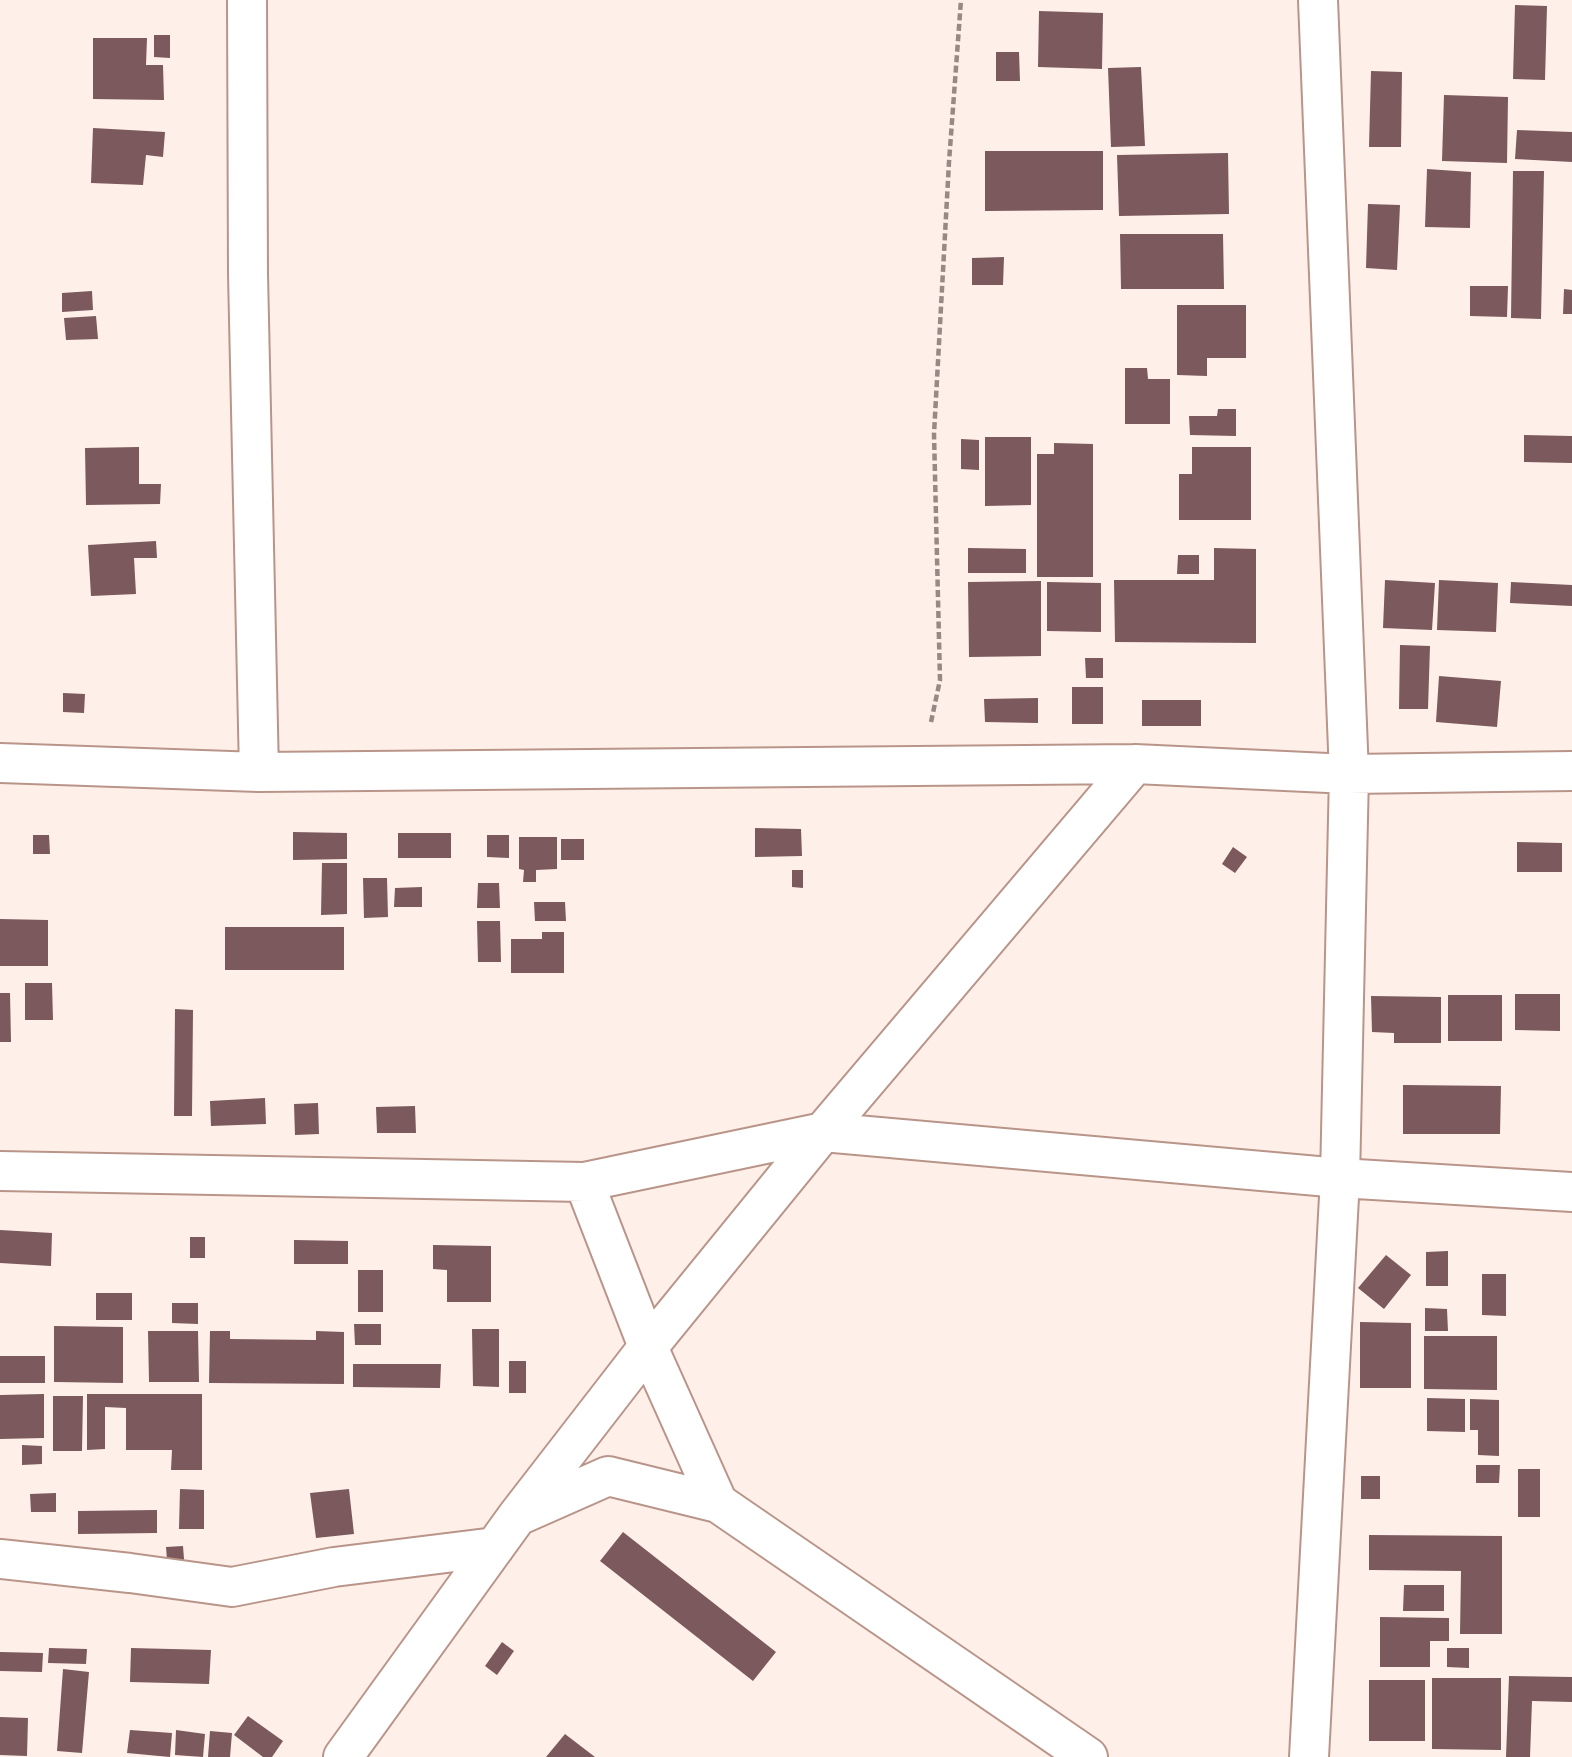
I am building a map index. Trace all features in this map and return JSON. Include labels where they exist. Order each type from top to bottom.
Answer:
[{"type":"street","points":[[247,0],[248,274],[259,772]]},
{"type":"street","points":[[1306,1754],[1340,1178],[1349,774],[1318,0]]},
{"type":"street","points":[[0,763],[259,772],[1135,764],[1349,774],[1572,771]]},
{"type":"street","points":[[343,1757],[518,1516],[648,1348],[823,1132],[1135,764]]},
{"type":"street","points":[[0,1171],[584,1182],[823,1132],[1340,1178],[1572,1192]]},
{"type":"street","points":[[584,1182],[648,1348],[718,1503]]},
{"type":"street","points":[[518,1516],[608,1476],[718,1503],[1088,1757]]},
{"type":"street","points":[[0,1559],[232,1587],[334,1567],[495,1547]]},
{"type":"path","points":[[923,766],[940,680],[934,434],[961,0]]},
{"type":"building","points":[[1515,5],[1547,6],[1545,80],[1513,79]]},
{"type":"building","points":[[1039,11],[1103,13],[1102,69],[1038,67]]},
{"type":"building","points":[[154,35],[170,35],[170,58],[154,57]]},
{"type":"building","points":[[93,38],[147,38],[146,65],[163,65],[164,100],[93,99]]},
{"type":"building","points":[[996,52],[1019,52],[1020,81],[996,81]]},
{"type":"building","points":[[1141,67],[1145,146],[1111,147],[1108,68]]},
{"type":"building","points":[[1371,71],[1402,72],[1401,147],[1369,147]]},
{"type":"building","points":[[1444,95],[1508,97],[1507,163],[1442,161]]},
{"type":"building","points":[[93,128],[165,132],[163,157],[146,155],[143,185],[91,183]]},
{"type":"building","points":[[1517,130],[1572,132],[1572,162],[1515,159]]},
{"type":"building","points":[[985,151],[1103,151],[1103,210],[985,211]]},
{"type":"building","points":[[1228,153],[1229,214],[1119,216],[1117,155]]},
{"type":"building","points":[[1427,169],[1471,172],[1470,228],[1425,227]]},
{"type":"building","points":[[1513,171],[1544,171],[1541,319],[1511,318]]},
{"type":"building","points":[[1368,204],[1400,205],[1397,270],[1366,268]]},
{"type":"building","points":[[1120,234],[1223,234],[1224,289],[1121,289]]},
{"type":"building","points":[[1004,257],[1003,285],[972,285],[972,258]]},
{"type":"building","points":[[1470,286],[1508,286],[1507,317],[1470,316]]},
{"type":"building","points":[[1564,289],[1572,290],[1572,314],[1563,314]]},
{"type":"building","points":[[92,291],[93,310],[62,312],[62,293]]},
{"type":"building","points":[[1177,305],[1246,305],[1246,358],[1207,358],[1207,376],[1177,375]]},
{"type":"building","points":[[96,316],[98,339],[66,340],[64,318]]},
{"type":"building","points":[[1125,368],[1147,368],[1148,379],[1170,379],[1170,424],[1125,424]]},
{"type":"building","points":[[1218,409],[1236,409],[1236,436],[1190,435],[1189,416],[1217,416]]},
{"type":"building","points":[[1524,435],[1572,436],[1572,463],[1524,462]]},
{"type":"building","points":[[985,437],[1031,437],[1031,505],[985,506]]},
{"type":"building","points":[[961,439],[979,440],[979,470],[961,469]]},
{"type":"building","points":[[1054,443],[1093,444],[1093,577],[1037,577],[1037,454],[1054,454]]},
{"type":"building","points":[[139,447],[139,484],[161,484],[160,504],[86,505],[85,448]]},
{"type":"building","points":[[1192,447],[1251,447],[1251,520],[1179,520],[1179,474],[1192,474]]},
{"type":"building","points":[[156,541],[157,558],[134,558],[136,594],[91,596],[88,545]]},
{"type":"building","points":[[968,548],[1026,549],[1026,573],[968,573]]},
{"type":"building","points":[[1214,548],[1256,549],[1256,643],[1115,642],[1114,580],[1214,580]]},
{"type":"building","points":[[1178,555],[1199,555],[1199,574],[1177,574]]},
{"type":"building","points":[[1385,580],[1435,583],[1432,630],[1383,628]]},
{"type":"building","points":[[1439,580],[1498,583],[1496,632],[1437,630]]},
{"type":"building","points":[[1041,581],[1041,656],[969,657],[968,582]]},
{"type":"building","points":[[1047,582],[1101,583],[1101,632],[1047,631]]},
{"type":"building","points":[[1511,582],[1572,585],[1572,606],[1510,603]]},
{"type":"building","points":[[1400,645],[1430,646],[1428,709],[1399,709]]},
{"type":"building","points":[[1085,658],[1103,658],[1103,678],[1086,678]]},
{"type":"building","points":[[1439,676],[1501,681],[1497,727],[1436,722]]},
{"type":"building","points":[[1072,687],[1103,687],[1103,724],[1072,724]]},
{"type":"building","points":[[63,693],[85,694],[84,713],[63,712]]},
{"type":"building","points":[[1038,698],[1038,723],[985,722],[984,699]]},
{"type":"building","points":[[1142,700],[1201,700],[1201,726],[1142,726]]},
{"type":"building","points":[[755,828],[801,829],[802,856],[755,857]]},
{"type":"building","points":[[293,832],[347,833],[347,859],[293,860]]},
{"type":"building","points":[[398,833],[451,833],[451,858],[398,858]]},
{"type":"building","points":[[33,835],[49,835],[50,854],[33,854]]},
{"type":"building","points":[[487,835],[509,835],[509,858],[487,857]]},
{"type":"building","points":[[519,837],[557,837],[557,869],[536,870],[536,882],[523,882],[524,870],[519,869]]},
{"type":"building","points":[[561,839],[584,839],[584,860],[561,860]]},
{"type":"building","points":[[1517,842],[1562,843],[1562,872],[1517,872]]},
{"type":"building","points":[[1233,847],[1247,857],[1235,873],[1222,864]]},
{"type":"building","points":[[322,863],[347,863],[347,914],[321,915]]},
{"type":"building","points":[[792,870],[803,870],[803,888],[792,887]]},
{"type":"building","points":[[363,878],[387,878],[388,917],[364,918]]},
{"type":"building","points":[[478,883],[499,883],[500,908],[477,908]]},
{"type":"building","points":[[422,887],[422,907],[394,907],[395,888]]},
{"type":"building","points":[[534,902],[565,902],[566,921],[535,921]]},
{"type":"building","points":[[0,919],[48,920],[48,966],[0,966]]},
{"type":"building","points":[[477,921],[500,921],[501,962],[478,962]]},
{"type":"building","points":[[225,927],[344,927],[344,970],[225,970]]},
{"type":"building","points":[[542,932],[564,932],[564,973],[511,973],[511,939],[542,939]]},
{"type":"building","points":[[25,983],[52,983],[53,1020],[25,1020]]},
{"type":"building","points":[[0,993],[10,993],[11,1042],[0,1042]]},
{"type":"building","points":[[1515,994],[1560,994],[1560,1031],[1515,1030]]},
{"type":"building","points":[[1448,995],[1502,995],[1502,1041],[1448,1041]]},
{"type":"building","points":[[1371,996],[1441,997],[1441,1043],[1394,1043],[1394,1033],[1372,1032]]},
{"type":"building","points":[[175,1009],[193,1010],[192,1116],[174,1116]]},
{"type":"building","points":[[1403,1085],[1501,1086],[1500,1134],[1403,1134]]},
{"type":"building","points":[[265,1098],[266,1124],[211,1126],[210,1101]]},
{"type":"building","points":[[318,1103],[319,1134],[295,1135],[294,1104]]},
{"type":"building","points":[[415,1106],[416,1133],[377,1133],[376,1107]]},
{"type":"building","points":[[0,1230],[52,1233],[51,1266],[0,1263]]},
{"type":"building","points":[[190,1237],[205,1237],[205,1258],[190,1258]]},
{"type":"building","points":[[294,1240],[348,1241],[348,1264],[294,1264]]},
{"type":"building","points":[[433,1245],[491,1246],[491,1302],[447,1302],[447,1270],[433,1269]]},
{"type":"building","points":[[1448,1251],[1448,1286],[1426,1286],[1426,1252]]},
{"type":"building","points":[[1386,1255],[1411,1275],[1384,1309],[1358,1288]]},
{"type":"building","points":[[358,1270],[383,1270],[383,1312],[358,1312]]},
{"type":"building","points":[[1482,1274],[1506,1274],[1506,1316],[1482,1315]]},
{"type":"building","points":[[96,1293],[132,1293],[132,1320],[96,1320]]},
{"type":"building","points":[[172,1303],[198,1303],[198,1324],[172,1323]]},
{"type":"building","points":[[1425,1308],[1447,1309],[1448,1331],[1425,1331]]},
{"type":"building","points":[[1360,1322],[1411,1323],[1411,1388],[1360,1388]]},
{"type":"building","points":[[354,1324],[381,1324],[381,1345],[355,1345]]},
{"type":"building","points":[[54,1326],[123,1327],[123,1383],[54,1382]]},
{"type":"building","points":[[472,1329],[499,1329],[499,1387],[473,1386]]},
{"type":"building","points":[[148,1331],[198,1331],[199,1382],[149,1382]]},
{"type":"building","points":[[210,1331],[230,1331],[230,1339],[316,1340],[316,1331],[344,1332],[344,1384],[209,1383]]},
{"type":"building","points":[[1424,1336],[1497,1336],[1497,1390],[1424,1389]]},
{"type":"building","points":[[0,1356],[45,1356],[45,1383],[0,1383]]},
{"type":"building","points":[[509,1361],[526,1361],[526,1393],[509,1393]]},
{"type":"building","points":[[353,1364],[441,1364],[440,1388],[353,1387]]},
{"type":"building","points":[[44,1394],[44,1438],[0,1439],[0,1395]]},
{"type":"building","points":[[87,1394],[202,1394],[202,1470],[171,1470],[172,1450],[126,1450],[126,1408],[105,1407],[105,1449],[87,1450]]},
{"type":"building","points":[[53,1396],[83,1396],[82,1451],[53,1451]]},
{"type":"building","points":[[1427,1398],[1465,1399],[1465,1432],[1427,1431]]},
{"type":"building","points":[[1470,1399],[1499,1400],[1499,1456],[1478,1455],[1478,1430],[1470,1430]]},
{"type":"building","points":[[22,1445],[42,1446],[42,1464],[22,1465]]},
{"type":"building","points":[[1476,1465],[1500,1465],[1499,1483],[1476,1483]]},
{"type":"building","points":[[1518,1469],[1540,1469],[1540,1517],[1518,1517]]},
{"type":"building","points":[[1361,1476],[1380,1476],[1380,1499],[1361,1499]]},
{"type":"building","points":[[180,1489],[204,1490],[204,1529],[179,1529]]},
{"type":"building","points":[[349,1489],[354,1534],[316,1538],[310,1493]]},
{"type":"building","points":[[56,1493],[56,1512],[31,1512],[30,1494]]},
{"type":"building","points":[[157,1510],[157,1533],[78,1534],[78,1511]]},
{"type":"building","points":[[623,1532],[776,1652],[753,1681],[600,1561]]},
{"type":"building","points":[[1369,1535],[1502,1536],[1502,1634],[1460,1634],[1461,1571],[1369,1570]]},
{"type":"building","points":[[183,1546],[185,1572],[168,1573],[166,1547]]},
{"type":"building","points":[[1404,1585],[1444,1585],[1444,1611],[1403,1611]]},
{"type":"building","points":[[1380,1617],[1449,1618],[1449,1641],[1430,1641],[1430,1667],[1380,1667]]},
{"type":"building","points":[[502,1642],[514,1651],[497,1675],[485,1666]]},
{"type":"building","points":[[49,1648],[87,1649],[86,1664],[48,1663]]},
{"type":"building","points":[[131,1648],[211,1650],[209,1684],[130,1682]]},
{"type":"building","points":[[1447,1648],[1469,1648],[1469,1668],[1447,1667]]},
{"type":"building","points":[[0,1652],[43,1653],[42,1672],[0,1671]]},
{"type":"building","points":[[63,1669],[89,1672],[82,1753],[57,1751]]},
{"type":"building","points":[[1509,1676],[1572,1677],[1572,1702],[1532,1701],[1530,1757],[1506,1757]]},
{"type":"building","points":[[1432,1678],[1501,1678],[1501,1750],[1432,1749]]},
{"type":"building","points":[[1369,1680],[1425,1680],[1425,1741],[1369,1741]]},
{"type":"building","points":[[248,1716],[283,1741],[272,1757],[263,1757],[234,1735]]},
{"type":"building","points":[[0,1717],[28,1718],[27,1756],[0,1755]]},
{"type":"building","points":[[130,1730],[172,1733],[170,1757],[127,1753]]},
{"type":"building","points":[[176,1730],[205,1734],[203,1757],[175,1755]]},
{"type":"building","points":[[210,1731],[232,1733],[230,1757],[208,1757]]},
{"type":"building","points":[[565,1734],[595,1757],[546,1757]]}]
